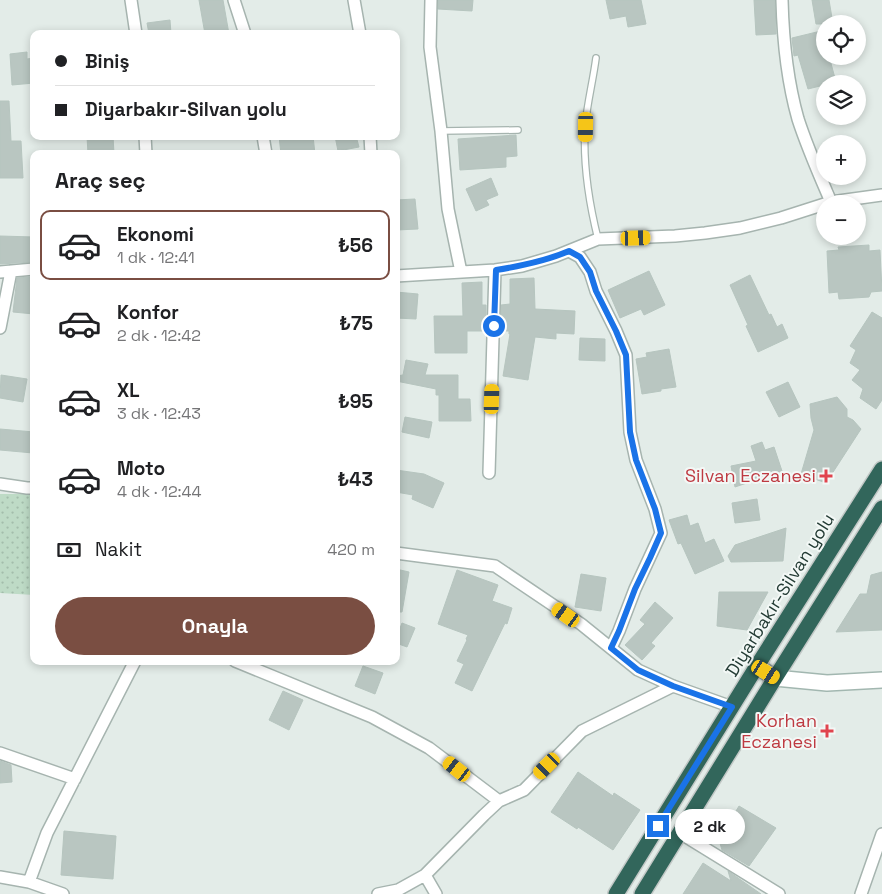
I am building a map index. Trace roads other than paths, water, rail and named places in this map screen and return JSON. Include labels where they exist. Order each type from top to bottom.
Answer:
[{"type":"highway","name":"Diyarbakır-Silvan yolu","points":[[616,894],[882,469]]},
{"type":"highway","points":[[642,894],[882,508]]},
{"type":"street","points":[[131,0],[135,30]]},
{"type":"street","points":[[234,0],[244,30]]},
{"type":"street","points":[[354,0],[359,30]]},
{"type":"street","points":[[432,0],[430,47],[441,132],[448,209],[461,272]]},
{"type":"street","points":[[782,0],[785,51],[795,104],[806,141],[828,195]]},
{"type":"street","points":[[866,197],[882,195]]},
{"type":"street","points":[[400,276],[496,270],[522,266],[556,256],[598,239],[705,234],[781,218],[816,207]]},
{"type":"street","points":[[569,251],[580,257],[590,272],[596,291],[626,355],[630,432],[636,460],[655,509],[661,533],[635,589],[611,648]]},
{"type":"street","points":[[0,328],[5,271],[30,269]]},
{"type":"street","points":[[489,473],[496,270]]},
{"type":"street","points":[[0,484],[30,488]]},
{"type":"street","points":[[400,554],[495,566],[581,624],[638,670],[673,686],[732,707]]},
{"type":"street","points":[[29,882],[47,833],[133,665]]},
{"type":"street","points":[[245,665],[372,717],[421,743],[499,801]]},
{"type":"street","points":[[757,666],[775,678],[827,683],[882,680]]},
{"type":"street","points":[[378,894],[398,890],[425,875],[499,801],[524,790],[582,731],[673,686]]},
{"type":"street","points":[[0,753],[75,779]]},
{"type":"street","points":[[680,833],[779,894]]},
{"type":"street","points":[[860,894],[882,834]]},
{"type":"street","points":[[425,875],[436,894]]},
{"type":"street","points":[[0,877],[29,882],[63,894]]},
{"type":"lane","points":[[596,58],[586,127],[585,152],[589,202],[598,239]]},
{"type":"lane","points":[[441,132],[518,130]]},
{"type":"place","name":"Silvan Eczanesi","points":[[826,476]]},
{"type":"place","name":"Korhan Eczanesi","points":[[827,731]]}]
